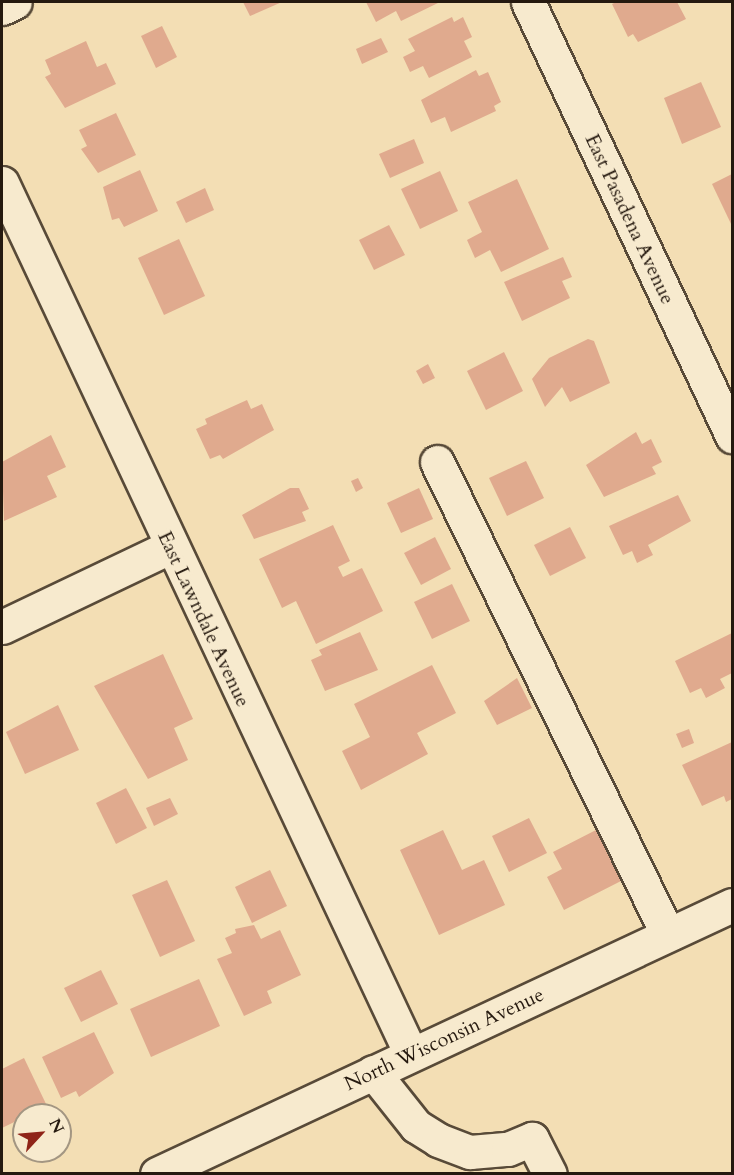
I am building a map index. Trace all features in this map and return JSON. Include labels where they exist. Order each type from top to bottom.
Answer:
[{"type":"street","points":[[2,8],[15,2]]},
{"type":"street","name":"East Pasadena Avenue","points":[[528,2],[732,436]]},
{"type":"street","name":"East Lawndale Avenue","points":[[2,183],[170,547],[411,1054]]},
{"type":"street","points":[[437,462],[668,935]]},
{"type":"street","points":[[2,627],[170,547]]},
{"type":"street","name":"North Wisconsin Avenue","points":[[157,1173],[732,905]]},
{"type":"street","points":[[373,1072],[416,1126],[438,1140],[470,1152],[508,1149],[532,1139],[550,1173]]},
{"type":"building","points":[[243,2],[282,2],[250,16]]},
{"type":"building","points":[[366,2],[440,2],[401,21],[396,11],[376,22]]},
{"type":"building","points":[[616,2],[677,2],[686,19],[638,42],[633,34],[628,37],[612,4]]},
{"type":"building","points":[[452,17],[454,22],[463,17],[472,37],[464,41],[472,57],[429,78],[423,66],[410,72],[403,57],[415,51],[408,39]]},
{"type":"building","points":[[162,26],[177,57],[156,68],[141,36]]},
{"type":"building","points":[[381,38],[388,52],[362,64],[356,49]]},
{"type":"building","points":[[86,41],[97,67],[106,63],[116,84],[65,108],[45,77],[51,74],[45,60]]},
{"type":"building","points":[[476,70],[479,76],[488,72],[501,102],[494,106],[496,111],[451,132],[445,117],[431,123],[421,100]]},
{"type":"building","points":[[701,82],[721,127],[682,144],[664,98]]},
{"type":"building","points":[[116,113],[136,155],[98,173],[81,149],[87,146],[79,130]]},
{"type":"building","points":[[414,139],[424,163],[390,178],[379,154]]},
{"type":"building","points":[[140,170],[158,211],[124,227],[119,218],[112,220],[103,187]]},
{"type":"building","points":[[440,171],[458,211],[420,229],[401,189]]},
{"type":"building","points":[[732,174],[732,226],[712,184]]},
{"type":"building","points":[[517,179],[549,249],[501,272],[490,250],[475,258],[467,240],[482,232],[468,202]]},
{"type":"building","points":[[205,188],[214,210],[186,223],[176,202]]},
{"type":"building","points":[[389,225],[405,255],[374,270],[359,240]]},
{"type":"building","points":[[179,239],[205,296],[164,315],[138,258]]},
{"type":"building","points":[[563,257],[572,277],[562,281],[570,298],[522,321],[504,282]]},
{"type":"building","points":[[588,339],[594,341],[610,383],[570,402],[562,387],[545,407],[532,379],[549,358]]},
{"type":"building","points":[[504,352],[523,391],[486,410],[467,371]]},
{"type":"building","points":[[428,364],[435,378],[423,384],[416,371]]},
{"type":"building","points":[[247,400],[251,409],[262,404],[274,430],[223,459],[220,455],[210,459],[196,429],[207,424],[205,419]]},
{"type":"building","points":[[636,432],[642,444],[651,439],[662,462],[652,467],[656,474],[604,497],[586,465]]},
{"type":"building","points":[[51,435],[66,467],[47,476],[57,497],[4,521],[2,462]]},
{"type":"building","points":[[526,461],[544,498],[507,516],[489,478]]},
{"type":"building","points":[[358,478],[363,488],[356,492],[351,481]]},
{"type":"building","points":[[290,488],[299,488],[309,509],[302,512],[306,521],[254,539],[242,515]]},
{"type":"building","points":[[419,488],[433,519],[401,533],[387,503]]},
{"type":"building","points":[[678,495],[691,521],[648,545],[653,555],[637,563],[632,551],[623,555],[609,526]]},
{"type":"building","points":[[333,525],[350,561],[338,567],[343,577],[362,568],[383,611],[316,644],[296,601],[282,608],[259,559]]},
{"type":"building","points":[[570,527],[586,558],[550,576],[534,545]]},
{"type":"building","points":[[435,537],[451,569],[421,585],[404,553]]},
{"type":"building","points":[[452,584],[470,621],[432,639],[414,602]]},
{"type":"building","points":[[360,632],[378,670],[325,691],[311,660],[322,655],[319,650]]},
{"type":"building","points":[[732,633],[732,673],[720,679],[725,688],[706,698],[701,688],[690,693],[675,661]]},
{"type":"building","points":[[163,654],[193,719],[174,728],[188,760],[148,779],[94,686]]},
{"type":"building","points":[[432,665],[456,713],[417,733],[428,754],[361,790],[342,751],[370,737],[354,704]]},
{"type":"building","points":[[517,678],[532,708],[497,725],[484,701]]},
{"type":"building","points":[[58,705],[79,750],[25,774],[6,732]]},
{"type":"building","points":[[689,729],[694,743],[682,748],[676,734]]},
{"type":"building","points":[[732,742],[732,799],[726,802],[724,796],[702,806],[682,765]]},
{"type":"building","points":[[126,788],[147,828],[116,844],[96,803]]},
{"type":"building","points":[[170,798],[178,814],[154,826],[146,808]]},
{"type":"building","points":[[529,818],[547,853],[509,872],[492,836]]},
{"type":"building","points":[[443,830],[462,870],[484,860],[505,905],[439,935],[400,850]]},
{"type":"building","points":[[596,830],[621,881],[564,910],[547,877],[562,869],[553,852]]},
{"type":"building","points":[[270,870],[287,906],[252,923],[235,887]]},
{"type":"building","points":[[167,880],[195,941],[160,957],[132,895]]},
{"type":"building","points":[[254,925],[261,939],[280,930],[301,975],[267,991],[272,1003],[244,1016],[217,959],[232,953],[225,938],[236,933],[235,929]]},
{"type":"building","points":[[101,970],[118,1004],[81,1022],[64,988]]},
{"type":"building","points":[[199,979],[220,1026],[151,1057],[130,1009]]},
{"type":"building","points":[[94,1032],[114,1073],[79,1097],[76,1091],[61,1098],[42,1057]]},
{"type":"building","points":[[24,1058],[46,1103],[12,1103],[12,1123],[2,1128],[2,1069]]}]
